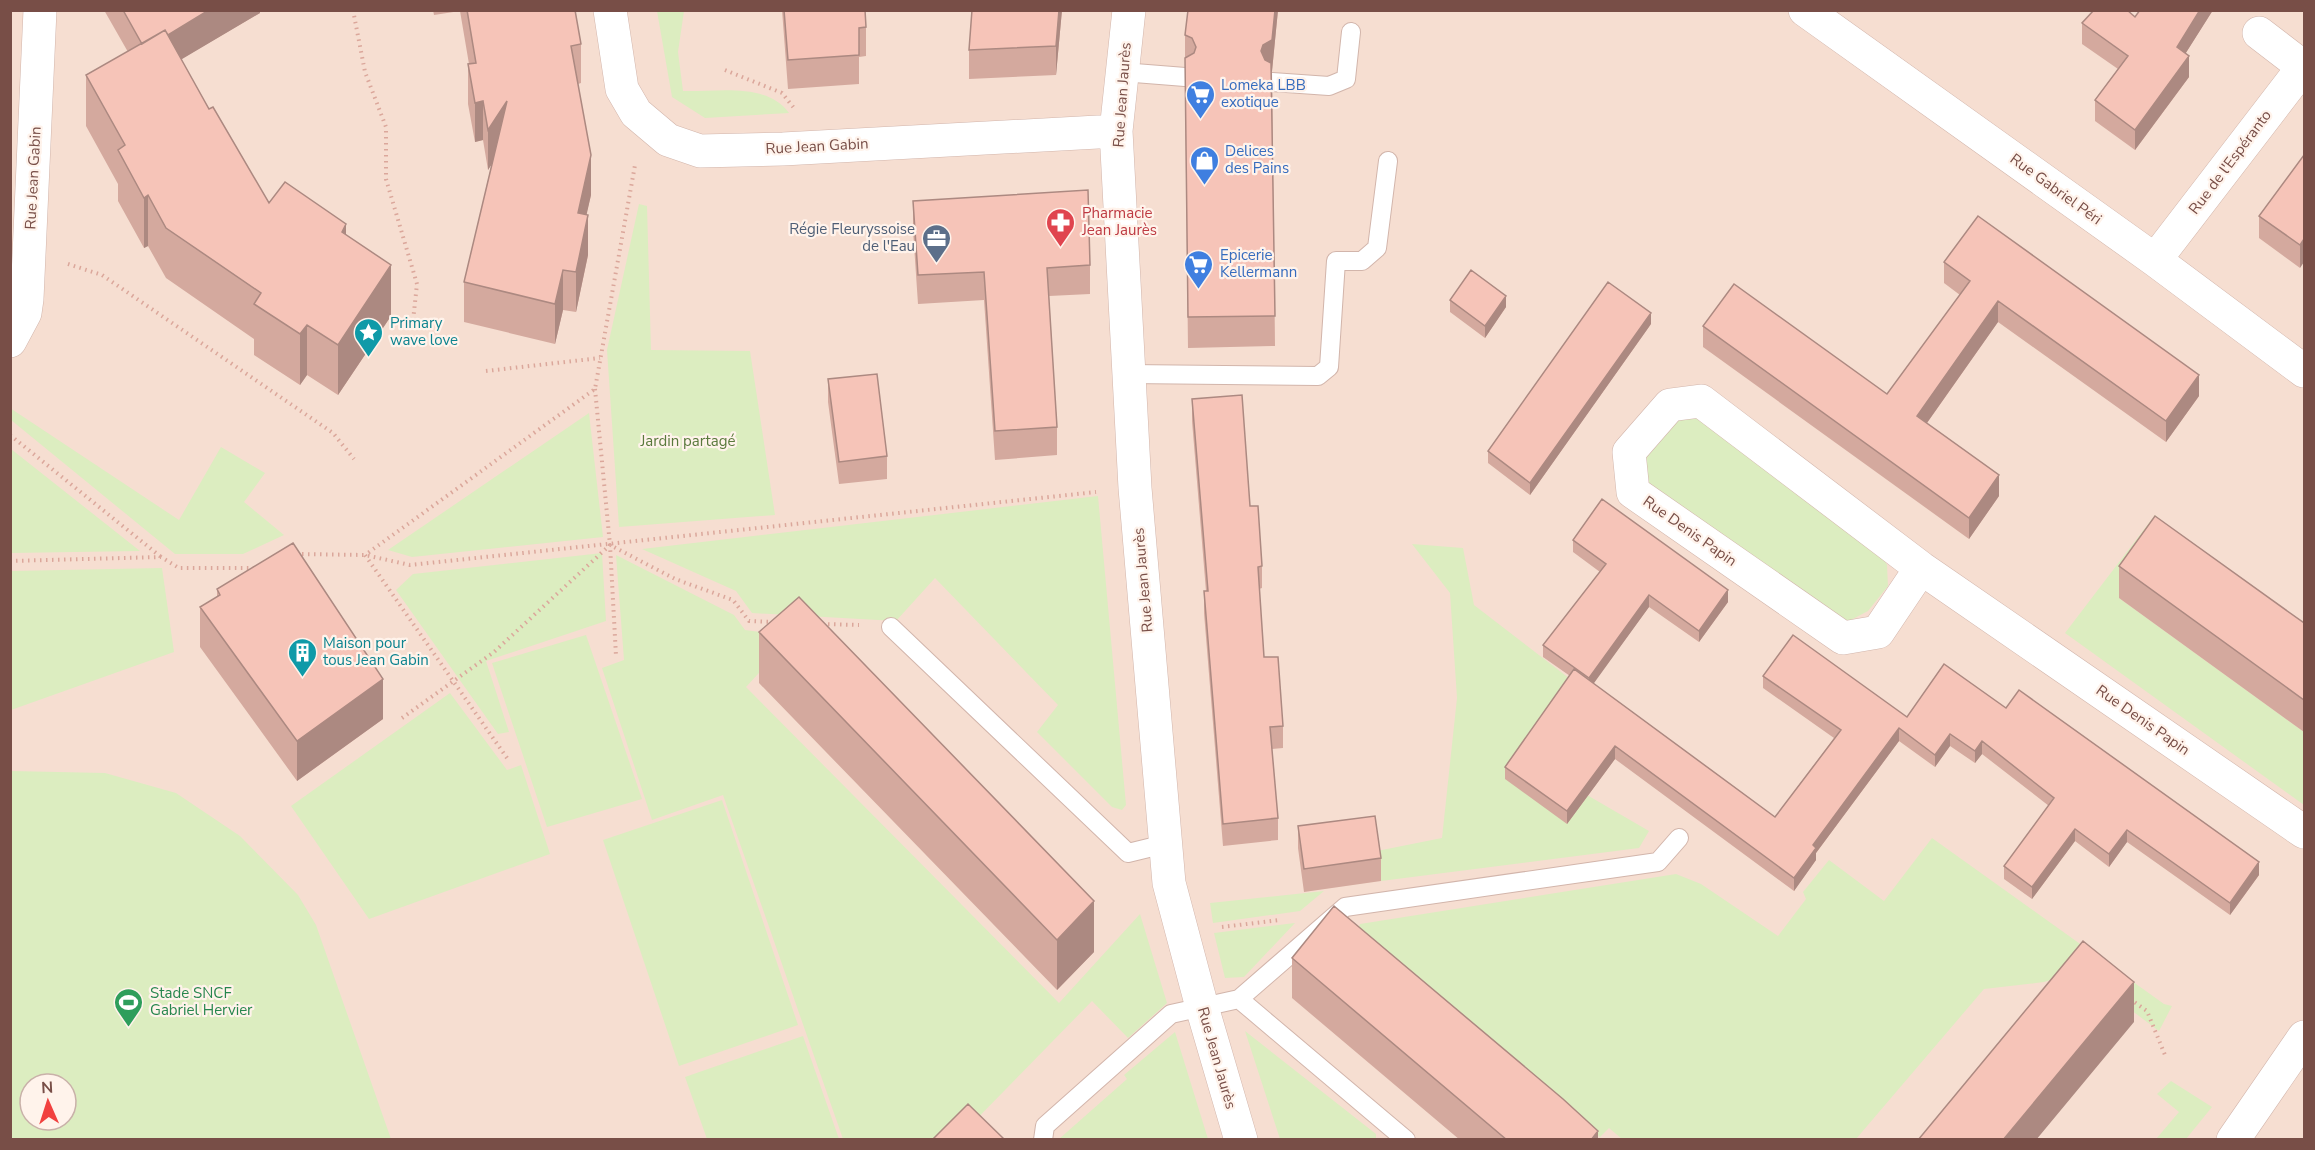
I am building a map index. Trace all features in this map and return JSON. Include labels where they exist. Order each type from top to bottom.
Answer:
[{"type":"street","name":"Rue Jean Gabin","points":[[10,341],[25,313],[27,299],[40,10]]},
{"type":"street","name":"Rue Jean Gabin","points":[[610,10],[622,89],[636,113],[668,140],[700,151],[824,147],[1116,130]]},
{"type":"street","name":"Rue Jean Jaurès","points":[[1129,10],[1116,130],[1135,488],[1168,883],[1241,1140]]},
{"type":"street","name":"Rue Gabriel Péri","points":[[1805,10],[2155,260],[2304,371]]},
{"type":"street","points":[[2259,33],[2303,66]]},
{"type":"street","name":"Rue de l'Espéranto","points":[[2155,260],[2303,66]]},
{"type":"street","name":"Rue Denis Papin","points":[[1921,568],[1878,632],[1843,638],[1633,492],[1629,452],[1670,405],[1701,401],[1921,568],[2304,832]]},
{"type":"street","points":[[2233,1140],[2304,1037]]},
{"type":"lane","points":[[1272,82],[1329,86],[1346,79],[1351,33]]},
{"type":"lane","points":[[1122,72],[1185,77]]},
{"type":"lane","points":[[1128,374],[1318,376],[1329,367],[1336,261],[1362,261],[1377,248],[1388,161]]},
{"type":"lane","points":[[891,627],[1128,853],[1165,844]]},
{"type":"lane","points":[[1043,1140],[1045,1126],[1171,1014],[1239,999],[1345,907],[1658,862],[1679,838]]},
{"type":"lane","points":[[1239,999],[1406,1140]]},
{"type":"path","points":[[353,10],[365,72],[386,127],[386,179],[417,284],[413,321]]},
{"type":"path","points":[[725,70],[782,93],[824,147]]},
{"type":"path","points":[[616,656],[610,545],[595,389],[639,144],[653,128]]},
{"type":"path","points":[[62,262],[102,275],[333,433],[354,459]]},
{"type":"path","points":[[486,371],[600,358]]},
{"type":"path","points":[[365,555],[595,389]]},
{"type":"path","points":[[10,435],[161,557],[179,568],[263,568]]},
{"type":"path","points":[[292,554],[365,555],[410,565],[1107,491]]},
{"type":"path","points":[[610,545],[675,579],[733,600],[749,621],[785,622]]},
{"type":"path","points":[[402,718],[494,652],[610,545]]},
{"type":"path","points":[[365,555],[452,683],[507,758]]},
{"type":"path","points":[[10,561],[161,557]]},
{"type":"path","points":[[820,624],[891,627]]},
{"type":"path","points":[[2128,997],[2147,1011],[2165,1056]]},
{"type":"shaded area","points":[[10,11],[2304,11],[2304,1139],[11,1139]]},
{"type":"green space","points":[[657,11],[684,11],[678,52],[683,91],[726,90],[755,93],[780,103],[789,113],[705,118],[672,97]]},
{"type":"green space","name":"Jardin partagé","points":[[639,204],[647,206],[651,350],[750,351],[775,515],[619,527],[607,350]]},
{"type":"green space","points":[[10,408],[179,520],[221,447],[265,473],[244,502],[284,535],[243,554],[175,554],[11,420]]},
{"type":"green space","points":[[589,413],[603,537],[412,557],[388,550]]},
{"type":"green space","points":[[1682,414],[1705,419],[1878,548],[1887,565],[1888,586],[1868,611],[1847,622],[1642,484],[1641,459]]},
{"type":"green space","points":[[11,449],[140,551],[11,553]]},
{"type":"green space","points":[[1098,496],[1126,805],[1122,810],[1112,807],[1037,732],[1058,705],[935,578],[896,621],[752,613],[736,591],[642,549]]},
{"type":"green space","points":[[2155,515],[2171,529],[2119,598],[2304,732],[2304,805],[2065,633]]},
{"type":"green space","points":[[1412,544],[1463,548],[1474,605],[1574,682],[1587,795],[1649,831],[1639,848],[1381,881],[1377,851],[1442,838],[1457,698],[1450,593]]},
{"type":"green space","points":[[602,553],[606,621],[486,661],[509,732],[498,734],[396,590],[413,574]]},
{"type":"green space","points":[[616,555],[734,615],[745,630],[793,636],[746,687],[1059,1003],[1140,914],[1167,1003],[1128,1038],[1092,1001],[957,1139],[843,1139],[723,795],[652,820],[602,668],[624,660]]},
{"type":"green space","points":[[162,568],[174,652],[11,710],[11,571]]},
{"type":"green space","points":[[586,635],[642,799],[547,827],[492,663]]},
{"type":"green space","points":[[450,693],[507,770],[521,765],[550,854],[369,919],[291,806]]},
{"type":"green space","points":[[11,771],[105,773],[176,793],[240,836],[298,895],[316,925],[391,1139],[11,1139]]},
{"type":"green space","points":[[722,800],[798,1025],[679,1066],[603,840]]},
{"type":"green space","points":[[1932,838],[2164,1004],[2172,1006],[2159,1031],[2079,971],[2044,982],[1984,989],[1856,1139],[1622,1139],[1609,1128],[1600,1137],[1353,941],[1360,924],[1676,874],[1701,884],[1778,936],[1806,899],[1803,892],[1829,860],[1884,901]]},
{"type":"green space","points":[[1324,891],[1300,911],[1213,923],[1210,903]]},
{"type":"green space","points":[[1295,923],[1244,977],[1225,978],[1214,933]]},
{"type":"green space","points":[[1245,1031],[1376,1134],[1376,1139],[1280,1139]]},
{"type":"green space","points":[[1175,1032],[1208,1139],[1059,1139],[1127,1079],[1124,1075]]},
{"type":"green space","points":[[803,1036],[839,1139],[707,1139],[685,1077]]},
{"type":"green space","points":[[2171,1081],[2212,1107],[2186,1139],[2156,1139],[2179,1112],[2157,1094]]},
{"type":"building","points":[[123,10],[209,10],[168,35],[165,30],[142,44]]},
{"type":"building","points":[[467,10],[575,10],[581,44],[571,46],[591,155],[578,213],[588,215],[576,272],[563,270],[555,304],[464,282],[507,101],[488,130],[483,101],[475,103],[468,64],[476,63]]},
{"type":"building","points":[[784,10],[865,10],[866,27],[859,28],[859,55],[788,60]]},
{"type":"building","points":[[972,10],[1059,10],[1056,46],[969,50]]},
{"type":"building","points":[[1188,10],[1275,10],[1272,40],[1263,45],[1261,51],[1265,60],[1271,63],[1275,316],[1188,317],[1185,58],[1194,53],[1196,47],[1192,38],[1185,35]]},
{"type":"building","points":[[2094,10],[2127,10],[2135,17],[2140,10],[2200,10],[2177,47],[2189,56],[2135,130],[2095,100],[2128,56],[2082,23]]},
{"type":"building","points":[[165,30],[209,109],[213,107],[269,203],[285,182],[346,224],[342,232],[391,265],[338,345],[307,325],[300,334],[254,304],[261,293],[166,228],[148,195],[144,198],[118,150],[125,145],[86,75]]},
{"type":"building","points":[[2304,155],[2304,239],[2300,245],[2259,216]]},
{"type":"building","points":[[1088,190],[1090,265],[1047,268],[1057,427],[995,431],[984,272],[918,275],[913,201]]},
{"type":"building","points":[[1978,216],[2199,375],[2166,421],[1998,301],[1917,416],[1999,475],[1969,518],[1703,326],[1734,284],[1887,394],[1970,281],[1944,262]]},
{"type":"building","points":[[1471,270],[1506,296],[1485,326],[1450,300]]},
{"type":"building","points":[[1608,282],[1651,313],[1530,483],[1488,451]]},
{"type":"building","points":[[877,374],[887,456],[839,462],[828,379]]},
{"type":"building","points":[[1242,395],[1250,506],[1258,506],[1262,566],[1258,567],[1264,657],[1278,657],[1283,726],[1270,727],[1278,818],[1223,824],[1204,591],[1208,591],[1192,399]]},
{"type":"building","points":[[1602,499],[1728,590],[1699,631],[1649,595],[1589,678],[1543,645],[1606,564],[1573,540]]},
{"type":"building","points":[[2155,516],[2304,623],[2304,700],[2119,566]]},
{"type":"building","name":"Maison pour tous Jean Gabin","points":[[293,543],[383,679],[297,741],[200,607],[220,595],[217,589]]},
{"type":"building","points":[[799,597],[1094,901],[1057,940],[759,632]]},
{"type":"building","points":[[1793,635],[1907,717],[1944,664],[2006,708],[2019,690],[2259,862],[2230,903],[2127,830],[2109,854],[2075,829],[2032,887],[2004,866],[2054,798],[1982,741],[1975,751],[1950,734],[1935,755],[1899,728],[1813,845],[1816,848],[1794,878],[1615,746],[1567,811],[1505,767],[1574,669],[1775,817],[1841,730],[1763,676]]},
{"type":"building","points":[[1375,816],[1381,858],[1304,869],[1298,826]]},
{"type":"building","points":[[1334,906],[1563,1099],[1598,1131],[1591,1140],[1507,1140],[1292,958]]},
{"type":"building","points":[[2083,941],[2134,982],[2003,1140],[1918,1140]]},
{"type":"building","points":[[968,1104],[1005,1140],[932,1140]]},
{"type":"place","name":"Lomeka LBB exotique","points":[[1200,120]]},
{"type":"place","name":"Delices des Pains","points":[[1204,186]]},
{"type":"place","name":"Pharmacie Jean Jaurès","points":[[1061,248]]},
{"type":"place","name":"Régie Fleuryssoise de l'Eau","points":[[936,264]]},
{"type":"place","name":"Epicerie Kellermann","points":[[1199,290]]},
{"type":"place","name":"Primary wave love","points":[[369,358]]},
{"type":"place","name":"Maison pour tous Jean Gabin","points":[[302,678]]},
{"type":"place","name":"Stade SNCF Gabriel Hervier","points":[[129,1028]]}]
